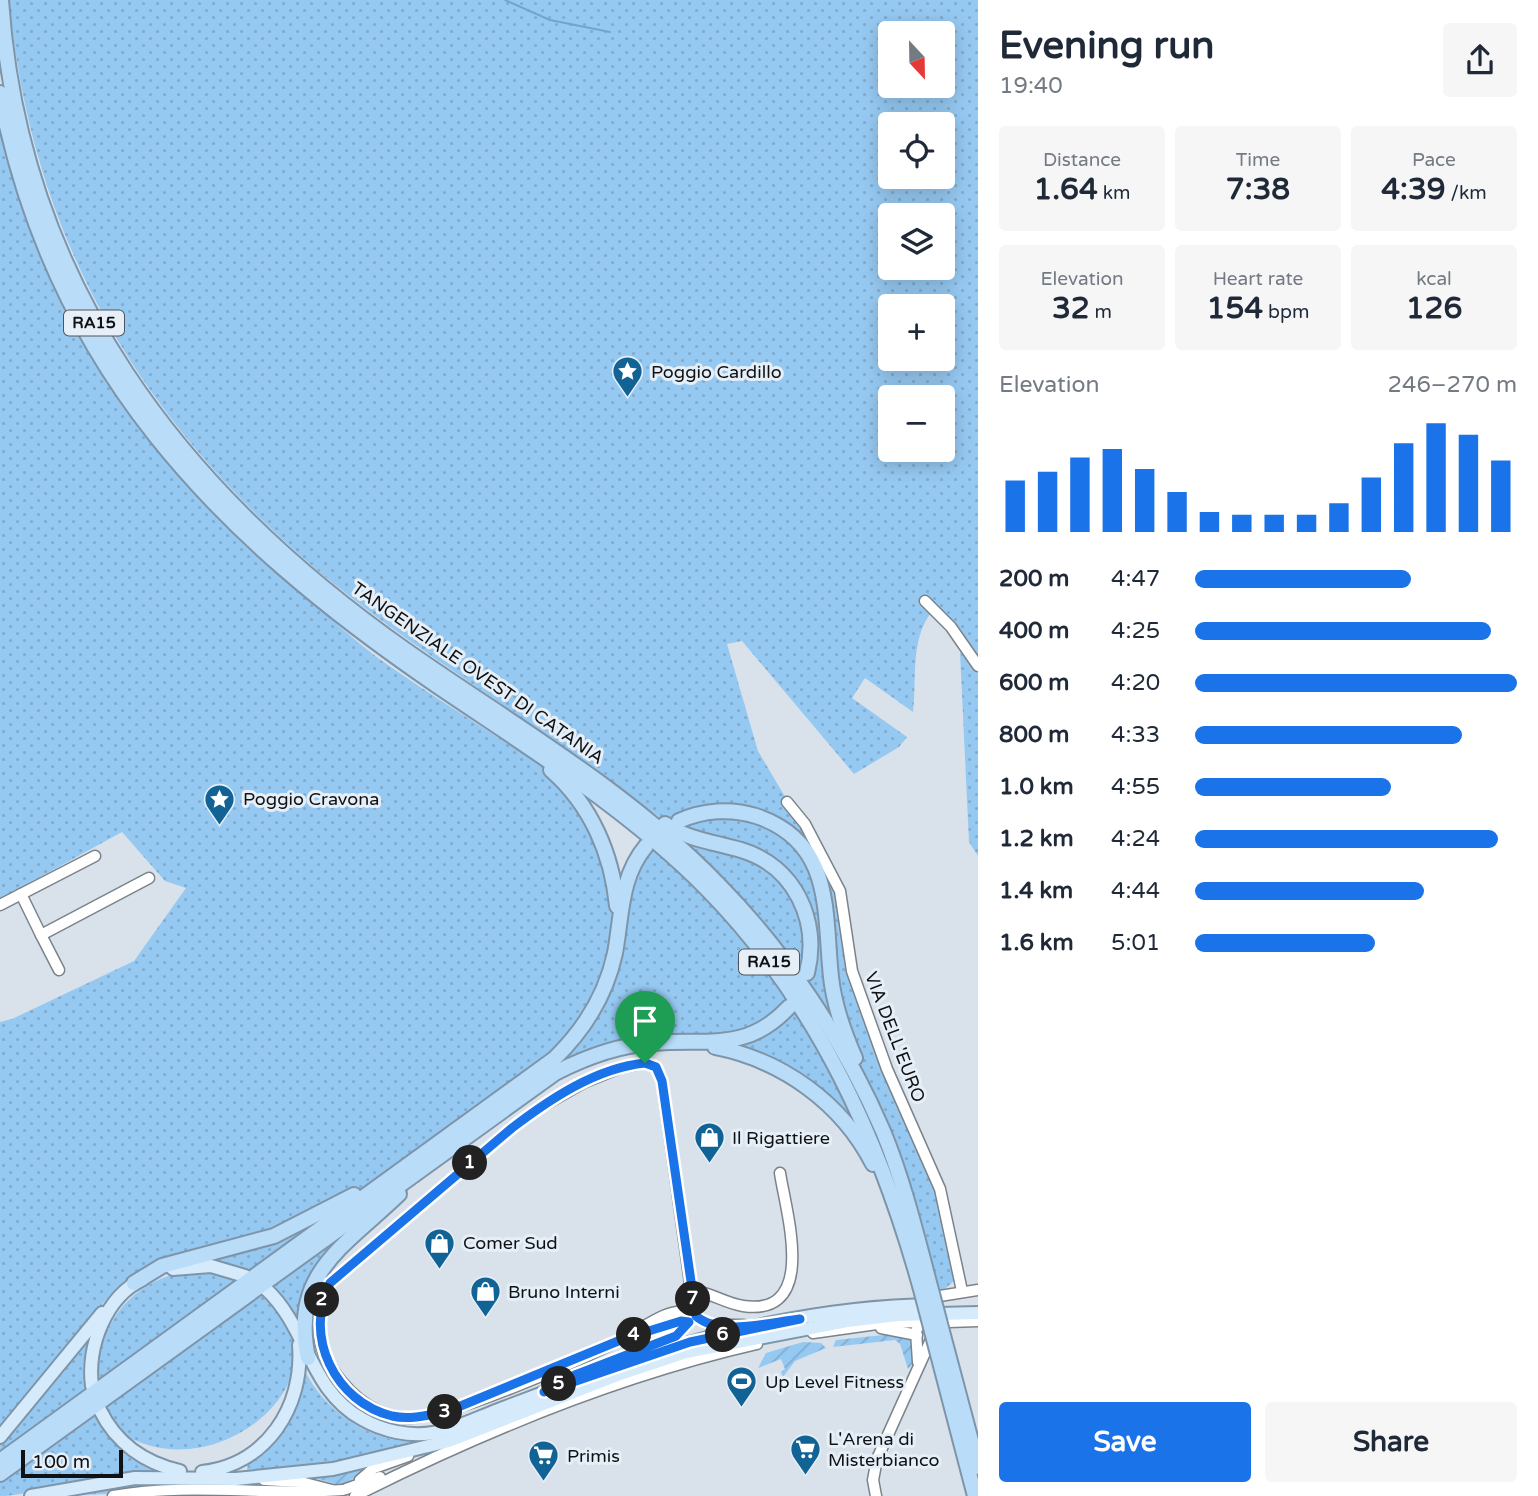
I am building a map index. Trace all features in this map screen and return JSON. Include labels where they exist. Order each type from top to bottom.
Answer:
[{"type":"highway","name":"TANGENZIALE OVEST DI CATANIA","points":[[1,0],[6,53],[18,122],[42,207],[83,303],[145,404],[216,490],[289,559],[366,621],[656,841],[709,891],[768,960],[809,1020],[850,1092],[886,1175],[927,1291]]},
{"type":"highway","name":"TANGENZIALE OVEST DI CATANIA","points":[[0,93],[21,179],[53,268],[93,346],[154,436],[208,498],[282,569],[359,630],[627,802],[688,854],[737,904],[778,952],[820,1013],[883,1131],[909,1208],[927,1291]]},
{"type":"highway","points":[[501,721],[514,744],[554,774],[585,809],[600,837],[611,871],[619,930]]},
{"type":"highway","points":[[501,721],[564,751],[676,831],[750,853],[778,871],[794,888],[807,914],[811,949],[807,973]]},
{"type":"highway","points":[[678,821],[718,811],[754,816],[789,833],[812,860],[825,894],[831,976],[836,1005],[848,1042],[876,1102],[883,1131]]},
{"type":"highway","points":[[0,1461],[554,1059],[583,1027],[604,990],[619,930],[626,877],[646,846]]},
{"type":"highway","points":[[0,1474],[555,1073],[576,1062],[632,1045],[725,1042],[747,1037],[766,1027],[789,1007]]},
{"type":"highway","points":[[690,1042],[724,1049],[774,1066],[811,1090],[836,1112],[860,1142],[877,1171],[927,1291]]},
{"type":"highway","points":[[308,1358],[303,1311],[310,1289],[325,1265],[407,1187],[493,1117]]},
{"type":"highway","points":[[134,1283],[162,1266],[240,1246],[300,1225],[356,1194],[473,1119]]},
{"type":"highway","name":"RA15","points":[[927,1291],[978,1467]]},
{"type":"highway","name":"RA15","points":[[927,1291],[975,1496]]},
{"type":"main road","points":[[0,1437],[100,1315],[134,1283],[170,1269],[195,1265],[219,1268],[245,1276]]},
{"type":"main road","points":[[266,1289],[281,1304],[327,1391],[342,1407],[373,1425],[394,1432],[424,1434],[448,1429],[544,1392],[690,1342],[800,1319],[908,1305],[978,1305]]},
{"type":"main road","points":[[92,1386],[91,1362],[96,1339],[120,1296]]},
{"type":"main road","points":[[172,1476],[229,1478],[333,1469],[424,1455],[620,1374],[686,1352],[847,1321],[898,1315],[978,1313]]},
{"type":"main road","points":[[31,1496],[93,1483],[172,1476],[225,1467],[250,1454],[282,1423],[298,1382],[298,1335]]},
{"type":"main road","points":[[100,1410],[113,1432],[132,1450],[164,1467],[229,1478]]},
{"type":"street","points":[[925,601],[951,627],[978,666]]},
{"type":"street","name":"VIA DELL'EURO","points":[[787,802],[805,824],[840,891],[852,971],[887,1069],[940,1189],[962,1291]]},
{"type":"street","points":[[0,905],[95,856]]},
{"type":"street","points":[[41,934],[149,878]]},
{"type":"street","points":[[21,894],[59,970]]},
{"type":"street","points":[[544,1392],[575,1375],[676,1336],[691,1316],[691,1291],[662,1081],[656,1067],[645,1063],[620,1068],[583,1083],[512,1128],[330,1283],[320,1310],[319,1332],[324,1354],[349,1393],[381,1411],[407,1418],[446,1412],[623,1339],[670,1314],[691,1316],[706,1324],[720,1326],[800,1319]]},
{"type":"street","points":[[691,1291],[743,1306],[768,1303],[786,1290],[794,1268],[780,1173]]},
{"type":"street","points":[[908,1305],[917,1300],[978,1290]]},
{"type":"street","points":[[113,1496],[158,1492],[301,1495],[349,1491],[424,1455],[642,1375],[724,1352],[821,1332],[884,1323],[978,1321]]},
{"type":"street","points":[[876,1496],[873,1480],[877,1459],[933,1334],[933,1327],[925,1322]]},
{"type":"street","points":[[917,1369],[917,1326],[925,1322]]},
{"type":"street","points":[[821,1332],[878,1327],[925,1340],[952,1327],[978,1327]]},
{"type":"street","points":[[349,1491],[374,1468],[424,1455]]},
{"type":"street","points":[[229,1478],[301,1482],[349,1491]]},
{"type":"street","points":[[301,1482],[305,1491],[301,1495]]},
{"type":"shaded area","points":[[9,0],[978,0],[978,657],[942,610],[927,609],[930,614],[919,637],[917,649],[913,712],[865,678],[852,698],[907,737],[899,747],[854,774],[742,641],[727,644],[758,751],[787,800],[784,803],[808,835],[831,878],[847,969],[880,1061],[937,1189],[957,1278],[946,1288],[939,1290],[911,1186],[849,1034],[836,987],[828,895],[816,860],[805,844],[777,821],[744,809],[709,809],[674,819],[682,824],[716,816],[751,819],[778,829],[797,845],[810,864],[819,887],[831,994],[842,1034],[806,980],[749,907],[682,839],[751,856],[780,875],[791,888],[805,919],[808,953],[804,970],[809,977],[814,939],[811,920],[797,886],[785,872],[753,851],[680,829],[652,812],[340,589],[282,539],[225,482],[174,423],[130,361],[93,296],[62,227],[38,156],[20,80]]},
{"type":"shaded area","points":[[0,129],[22,203],[50,271],[81,335],[118,396],[160,452],[207,506],[260,558],[361,645],[542,766],[567,793],[587,823],[602,855],[610,888],[612,923],[608,957],[597,991],[579,1024],[566,1040],[532,1071],[333,1205],[277,1228],[172,1257],[138,1271],[109,1296],[0,1431],[0,1022],[12,1019],[134,961],[186,888],[165,881],[122,832],[0,899]]},
{"type":"shaded area","points":[[960,652],[978,674],[978,856],[969,842]]},
{"type":"shaded area","points":[[652,846],[717,909],[762,961],[810,1036],[861,1134],[845,1116],[734,1048],[741,1036],[649,1037],[552,1068],[594,1020],[628,884]]},
{"type":"shaded area","points":[[339,1208],[253,1271],[214,1261],[214,1256]]},
{"type":"shaded area","points":[[369,1213],[301,1307],[298,1323],[272,1284]]},
{"type":"shaded area","points":[[181,1272],[212,1272],[241,1280],[99,1384],[102,1345],[118,1312],[130,1298],[145,1287]]},
{"type":"shaded area","points":[[260,1292],[288,1321],[296,1353],[288,1384],[267,1413],[237,1435],[200,1448],[160,1448],[121,1433],[104,1406]]},
{"type":"shaded area","points":[[893,1334],[907,1337],[913,1343],[916,1360],[908,1369],[900,1344],[895,1340],[833,1347],[836,1340]]},
{"type":"shaded area","points":[[87,1340],[90,1341],[88,1391],[0,1455],[0,1443],[63,1373]]},
{"type":"shaded area","points":[[803,1342],[821,1343],[826,1348],[795,1361],[783,1377],[781,1372],[785,1369],[781,1359],[758,1368],[766,1353]]},
{"type":"shaded area","points":[[305,1371],[313,1385],[334,1409],[362,1428],[377,1435],[408,1441],[446,1438],[338,1465],[247,1470],[248,1462],[286,1423],[302,1386]]},
{"type":"shaded area","points":[[94,1412],[128,1452],[136,1459],[156,1468],[154,1473],[83,1480],[23,1494],[0,1496],[0,1480]]},
{"type":"shaded area","points":[[364,1469],[343,1486],[314,1478]]},
{"type":"shaded area","points":[[214,1481],[298,1488],[45,1496],[117,1483]]},
{"type":"waterway","points":[[505,0],[550,20],[610,32]]},
{"type":"place","name":"Poggio Cardillo","points":[[628,399]]},
{"type":"place","name":"Poggio Cravona","points":[[220,826]]},
{"type":"place","name":"Il Rigattiere","points":[[709,1165]]},
{"type":"place","name":"Comer Sud","points":[[440,1270]]},
{"type":"place","name":"Bruno Interni","points":[[485,1319]]},
{"type":"place","name":"Up Level Fitness","points":[[742,1409]]},
{"type":"place","name":"L'Arena di Misterbianco","points":[[805,1476]]},
{"type":"place","name":"Primis","points":[[544,1483]]},
{"type":"route","points":[[645,1063],[656,1067],[662,1081],[696,1316],[706,1324],[720,1326],[800,1319],[690,1342],[544,1392],[575,1375],[676,1336],[688,1326],[689,1322],[681,1321],[623,1339],[446,1412],[419,1417],[391,1416],[370,1407],[349,1393],[324,1354],[319,1332],[322,1298],[330,1283],[446,1183],[541,1107],[603,1074],[645,1063]]}]
